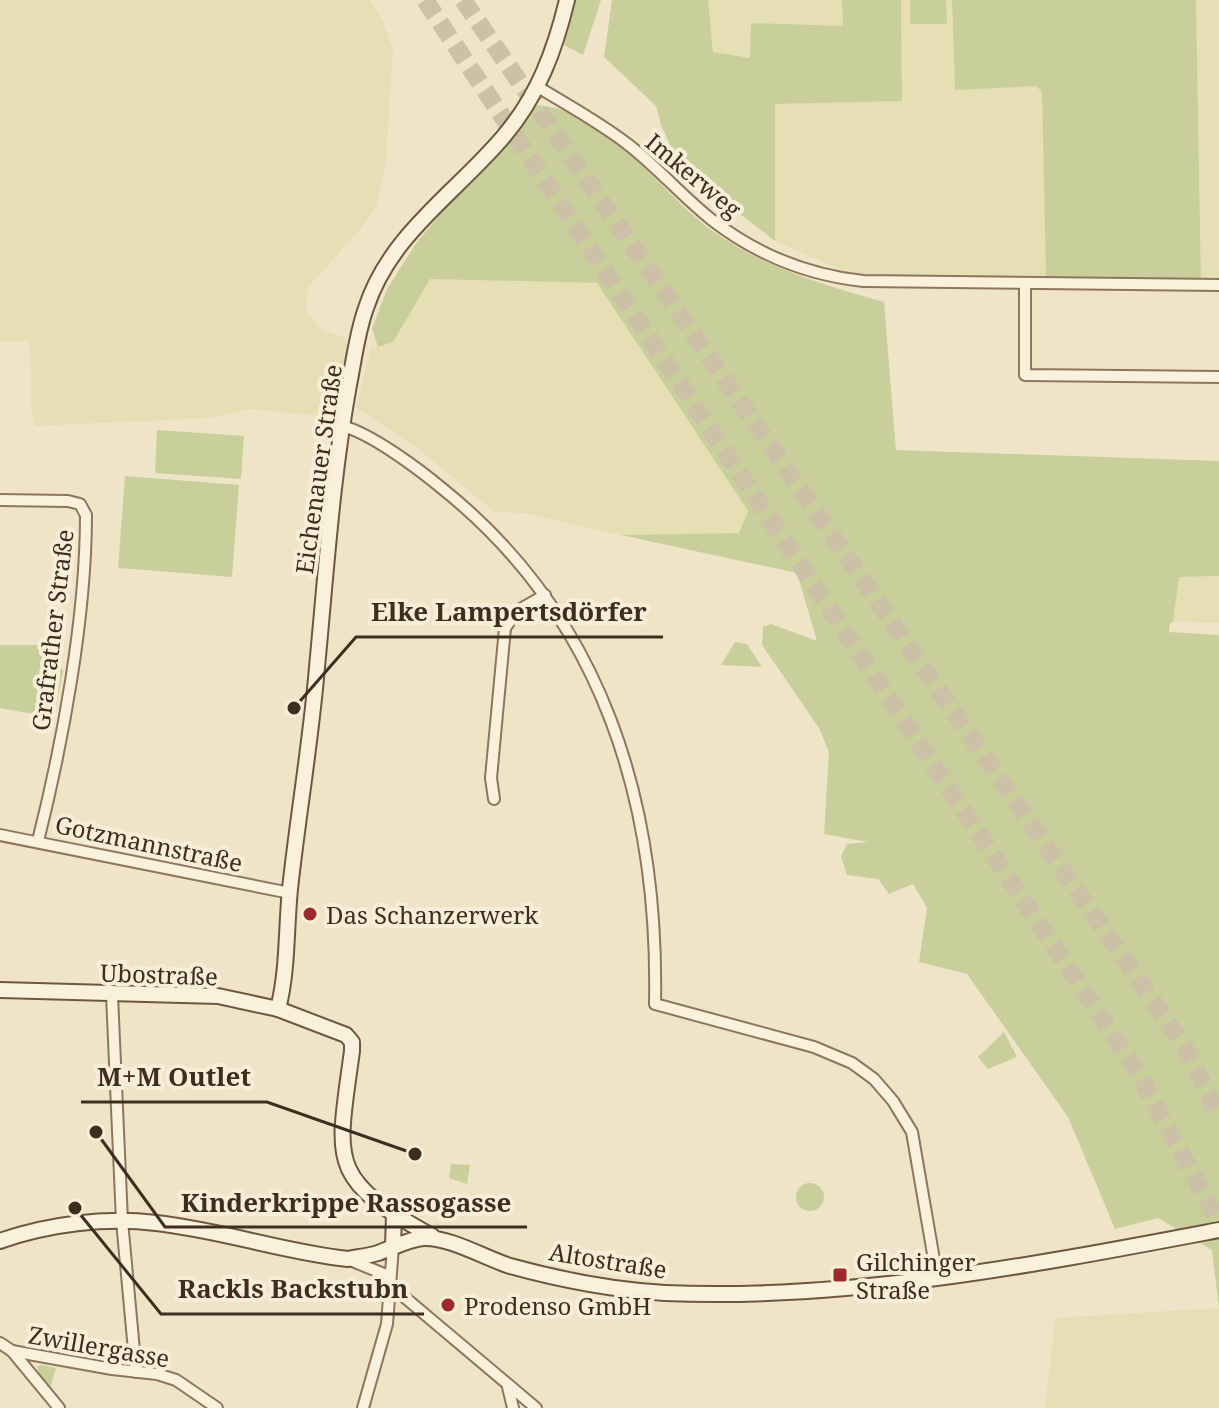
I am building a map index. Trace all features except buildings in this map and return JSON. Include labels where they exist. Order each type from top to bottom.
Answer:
[{"type":"street","name":"Eichenauer Straße","points":[[278,1009],[289,936],[290,893],[342,426],[362,322],[380,274],[406,237],[503,137],[538,87],[552,54],[567,0]]},
{"type":"street","name":"Imkerweg","points":[[538,87],[610,131],[722,227],[800,268],[863,281],[1219,285]]},
{"type":"street","points":[[1025,283],[1025,375],[1219,377]]},
{"type":"street","points":[[342,426],[405,460],[480,519],[520,562],[575,641],[607,708],[641,819],[656,951],[655,1004],[814,1047],[852,1063],[874,1079],[893,1101],[912,1132],[937,1277]]},
{"type":"street","name":"Grafrather Straße","points":[[0,500],[68,501],[80,504],[86,515],[73,654],[59,742],[38,841]]},
{"type":"street","points":[[494,799],[491,778],[505,628],[517,611],[545,595]]},
{"type":"street","name":"Gotzmannstraße","points":[[0,835],[290,893]]},
{"type":"street","name":"Ubostraße","points":[[0,990],[218,996],[278,1009],[346,1035],[352,1042],[340,1134],[345,1165],[354,1181],[394,1215],[436,1239]]},
{"type":"street","points":[[112,995],[122,1221],[136,1372]]},
{"type":"street","points":[[363,1408],[387,1324],[394,1215]]},
{"type":"street","name":"Altostraße","points":[[0,1241],[28,1231],[122,1221],[157,1223],[348,1259],[422,1238],[436,1239],[508,1265],[623,1290],[714,1293],[864,1287],[1219,1230]]},
{"type":"street","points":[[348,1259],[377,1270],[392,1282],[396,1290],[536,1408]]},
{"type":"street","points":[[0,1343],[12,1351],[59,1408]]},
{"type":"street","name":"Zwillergasse","points":[[12,1351],[157,1374],[176,1380],[217,1408]]},
{"type":"street","points":[[508,1386],[513,1408]]},
{"type":"shaded area","points":[[0,0],[370,0],[382,19],[393,49],[386,163],[376,207],[359,231],[308,287],[306,311],[322,330],[345,338],[349,349],[335,417],[250,409],[208,418],[35,426],[31,407],[30,341],[0,341]]},
{"type":"shaded area","points":[[708,0],[842,0],[843,26],[752,23],[750,58],[713,52]]},
{"type":"shaded area","points":[[901,0],[952,0],[955,89],[1036,86],[1042,92],[1046,279],[855,276],[775,241],[775,104],[902,101]]},
{"type":"shaded area","points":[[1196,0],[1219,0],[1219,282],[1201,282]]},
{"type":"shaded area","points":[[429,279],[597,283],[748,511],[739,533],[621,535],[523,513],[495,512],[417,448],[356,407],[371,347],[393,342]]},
{"type":"shaded area","points":[[1219,576],[1219,623],[1173,622],[1179,577]]},
{"type":"shaded area","points":[[1219,1308],[1219,1408],[1045,1408],[1055,1318]]},
{"type":"green space","points":[[576,0],[601,0],[583,55],[564,45]]},
{"type":"green space","points":[[612,0],[708,0],[713,52],[750,58],[751,23],[843,26],[842,0],[901,0],[902,101],[775,104],[775,241],[701,184],[670,145],[656,106],[604,57]]},
{"type":"green space","points":[[910,0],[946,0],[947,24],[910,24]]},
{"type":"green space","points":[[952,0],[1196,0],[1201,282],[1046,279],[1042,92],[1036,86],[955,90]]},
{"type":"green space","points":[[537,105],[564,111],[612,137],[693,215],[733,245],[796,274],[884,302],[896,450],[1219,461],[1219,576],[1179,577],[1169,632],[1219,635],[1219,1308],[1212,1250],[1158,1218],[1115,1229],[1068,1117],[967,974],[919,962],[927,908],[913,884],[889,894],[878,879],[847,875],[841,856],[847,844],[868,842],[824,834],[829,752],[819,728],[762,645],[763,627],[771,624],[817,641],[797,573],[621,535],[739,533],[748,511],[597,283],[430,279],[393,342],[378,347],[372,329],[387,289],[417,242],[523,125]]},
{"type":"green space","points":[[157,430],[244,436],[241,479],[155,473]]},
{"type":"green space","points":[[125,476],[239,485],[232,577],[118,568]]},
{"type":"green space","points":[[735,642],[747,644],[762,667],[721,665]]},
{"type":"green space","points":[[0,645],[54,645],[54,661],[63,671],[54,718],[0,708]]},
{"type":"green space","points":[[1004,1032],[1017,1057],[988,1069],[978,1057]]},
{"type":"green space","points":[[451,1164],[470,1165],[467,1184],[449,1178]]},
{"type":"green space","points":[[810,1183],[820,1187],[824,1197],[820,1207],[810,1211],[800,1207],[796,1197],[800,1187]]},
{"type":"green space","points":[[38,1366],[56,1368],[50,1389],[37,1371]]},
{"type":"tunnel","points":[[425,0],[1138,1073],[1219,1223]]},
{"type":"tunnel","points":[[463,0],[1184,1046],[1219,1115]]},
{"type":"place","name":"Elke Lampertsdörfer","points":[[294,708]]},
{"type":"place","name":"Das Schanzerwerk","points":[[310,914]]},
{"type":"place","name":"Kinderkrippe Rassogasse","points":[[96,1132]]},
{"type":"place","name":"M+M Outlet","points":[[415,1154]]},
{"type":"place","name":"Rackls Backstubn","points":[[75,1208]]},
{"type":"place","name":"Gilchinger Straße","points":[[840,1275]]},
{"type":"place","name":"Prodenso GmbH","points":[[448,1305]]}]
